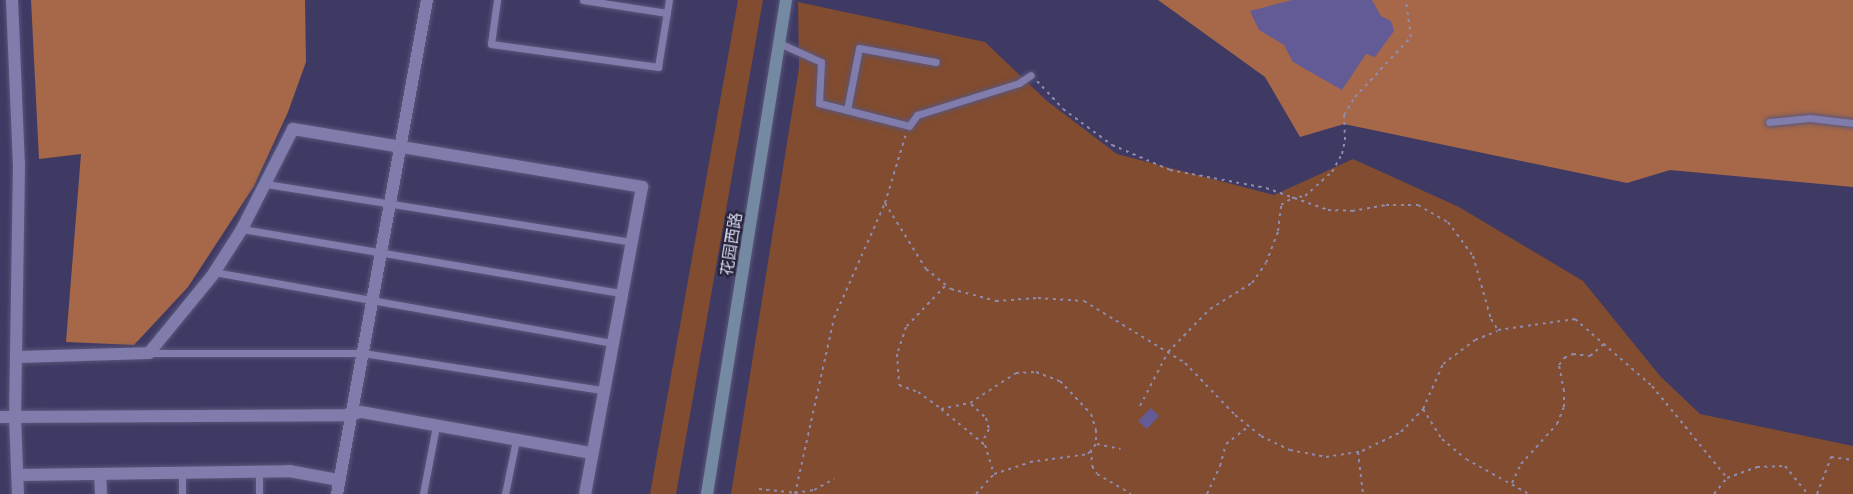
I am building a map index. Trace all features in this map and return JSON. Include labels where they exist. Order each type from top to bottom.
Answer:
[{"type":"street","points":[[12,0],[19,164],[15,417],[18,494]]},
{"type":"street","points":[[336,494],[426,0]]},
{"type":"street","name":"花园西路","points":[[707,494],[786,0]]},
{"type":"street","points":[[16,357],[149,353],[214,272],[242,229],[293,129],[642,187],[585,494]]},
{"type":"street","points":[[0,417],[351,414],[361,412],[591,453]]},
{"type":"street","points":[[18,475],[289,471],[339,480]]},
{"type":"street","points":[[100,474],[101,494]]},
{"type":"lane","points":[[497,0],[491,44],[658,67],[669,0]]},
{"type":"lane","points":[[583,0],[667,13]]},
{"type":"lane","points":[[780,43],[821,62],[819,103],[909,126],[917,115],[1019,83],[1031,75]]},
{"type":"lane","points":[[847,110],[859,48],[936,62]]},
{"type":"lane","points":[[1769,122],[1810,118],[1853,123]]},
{"type":"lane","points":[[266,184],[632,242]]},
{"type":"lane","points":[[242,229],[622,293]]},
{"type":"lane","points":[[214,272],[612,343]]},
{"type":"lane","points":[[149,353],[363,353],[603,390]]},
{"type":"lane","points":[[423,494],[436,426]]},
{"type":"lane","points":[[505,494],[516,440]]},
{"type":"lane","points":[[182,472],[182,494]]},
{"type":"lane","points":[[259,494],[260,472]]},
{"type":"path","points":[[1140,406],[1168,352],[1210,309],[1252,283],[1266,263],[1278,231],[1281,205],[1292,198],[1305,196],[1332,172],[1342,154],[1346,140],[1344,115],[1355,97],[1411,37],[1406,0]]},
{"type":"path","points":[[1031,75],[1063,109],[1112,145],[1170,170],[1266,189],[1328,210],[1352,211],[1386,205],[1418,205],[1448,222],[1473,256],[1491,319],[1498,330]]},
{"type":"path","points":[[795,494],[834,318],[885,203],[909,126]]},
{"type":"path","points":[[885,203],[926,269],[951,289],[996,301],[1038,298],[1084,301],[1185,363],[1261,436],[1290,450],[1326,457],[1358,452],[1401,432],[1423,409],[1443,364],[1475,340],[1498,330],[1575,319],[1652,386],[1727,478]]},
{"type":"path","points":[[946,285],[906,327],[897,354],[899,385],[918,392],[985,445],[994,474]]},
{"type":"path","points":[[1512,483],[1521,464],[1557,424],[1564,407],[1564,391],[1559,365],[1564,358],[1572,354],[1590,356],[1604,345]]},
{"type":"path","points":[[941,409],[970,403],[1016,373],[1036,372],[1060,381],[1091,414],[1096,430],[1096,444],[1088,454],[1030,462],[994,474],[976,494]]},
{"type":"path","points":[[970,403],[981,412],[989,429],[982,443]]},
{"type":"path","points":[[1423,409],[1442,439],[1466,459],[1529,494]]},
{"type":"path","points":[[1207,494],[1220,466],[1226,444],[1249,426]]},
{"type":"path","points":[[1096,444],[1120,449]]},
{"type":"path","points":[[1091,450],[1092,466],[1097,474],[1131,494]]},
{"type":"path","points":[[1358,452],[1363,494]]},
{"type":"path","points":[[1817,494],[1831,457],[1853,460]]},
{"type":"path","points":[[1714,494],[1727,478],[1757,467],[1785,466],[1808,494]]},
{"type":"path","points":[[759,489],[795,494],[814,490],[834,479]]},
{"type":"shaded area","points":[[31,0],[305,0],[306,62],[288,112],[254,186],[188,287],[134,345],[66,342],[81,154],[39,159]]},
{"type":"shaded area","points":[[738,0],[763,0],[676,494],[650,494]]},
{"type":"shaded area","points":[[1158,0],[1853,0],[1853,187],[1670,170],[1627,183],[1344,124],[1300,137],[1265,77]]},
{"type":"shaded area","points":[[1292,0],[1372,0],[1381,16],[1391,21],[1394,31],[1375,57],[1366,54],[1342,90],[1293,62],[1284,45],[1259,30],[1250,11]]},
{"type":"shaded area","points":[[798,2],[985,42],[1047,101],[1117,154],[1274,195],[1353,159],[1459,207],[1583,281],[1660,376],[1700,414],[1853,446],[1853,494],[731,494],[799,68]]},
{"type":"shaded area","points":[[1151,408],[1159,416],[1147,429],[1138,421]]}]
